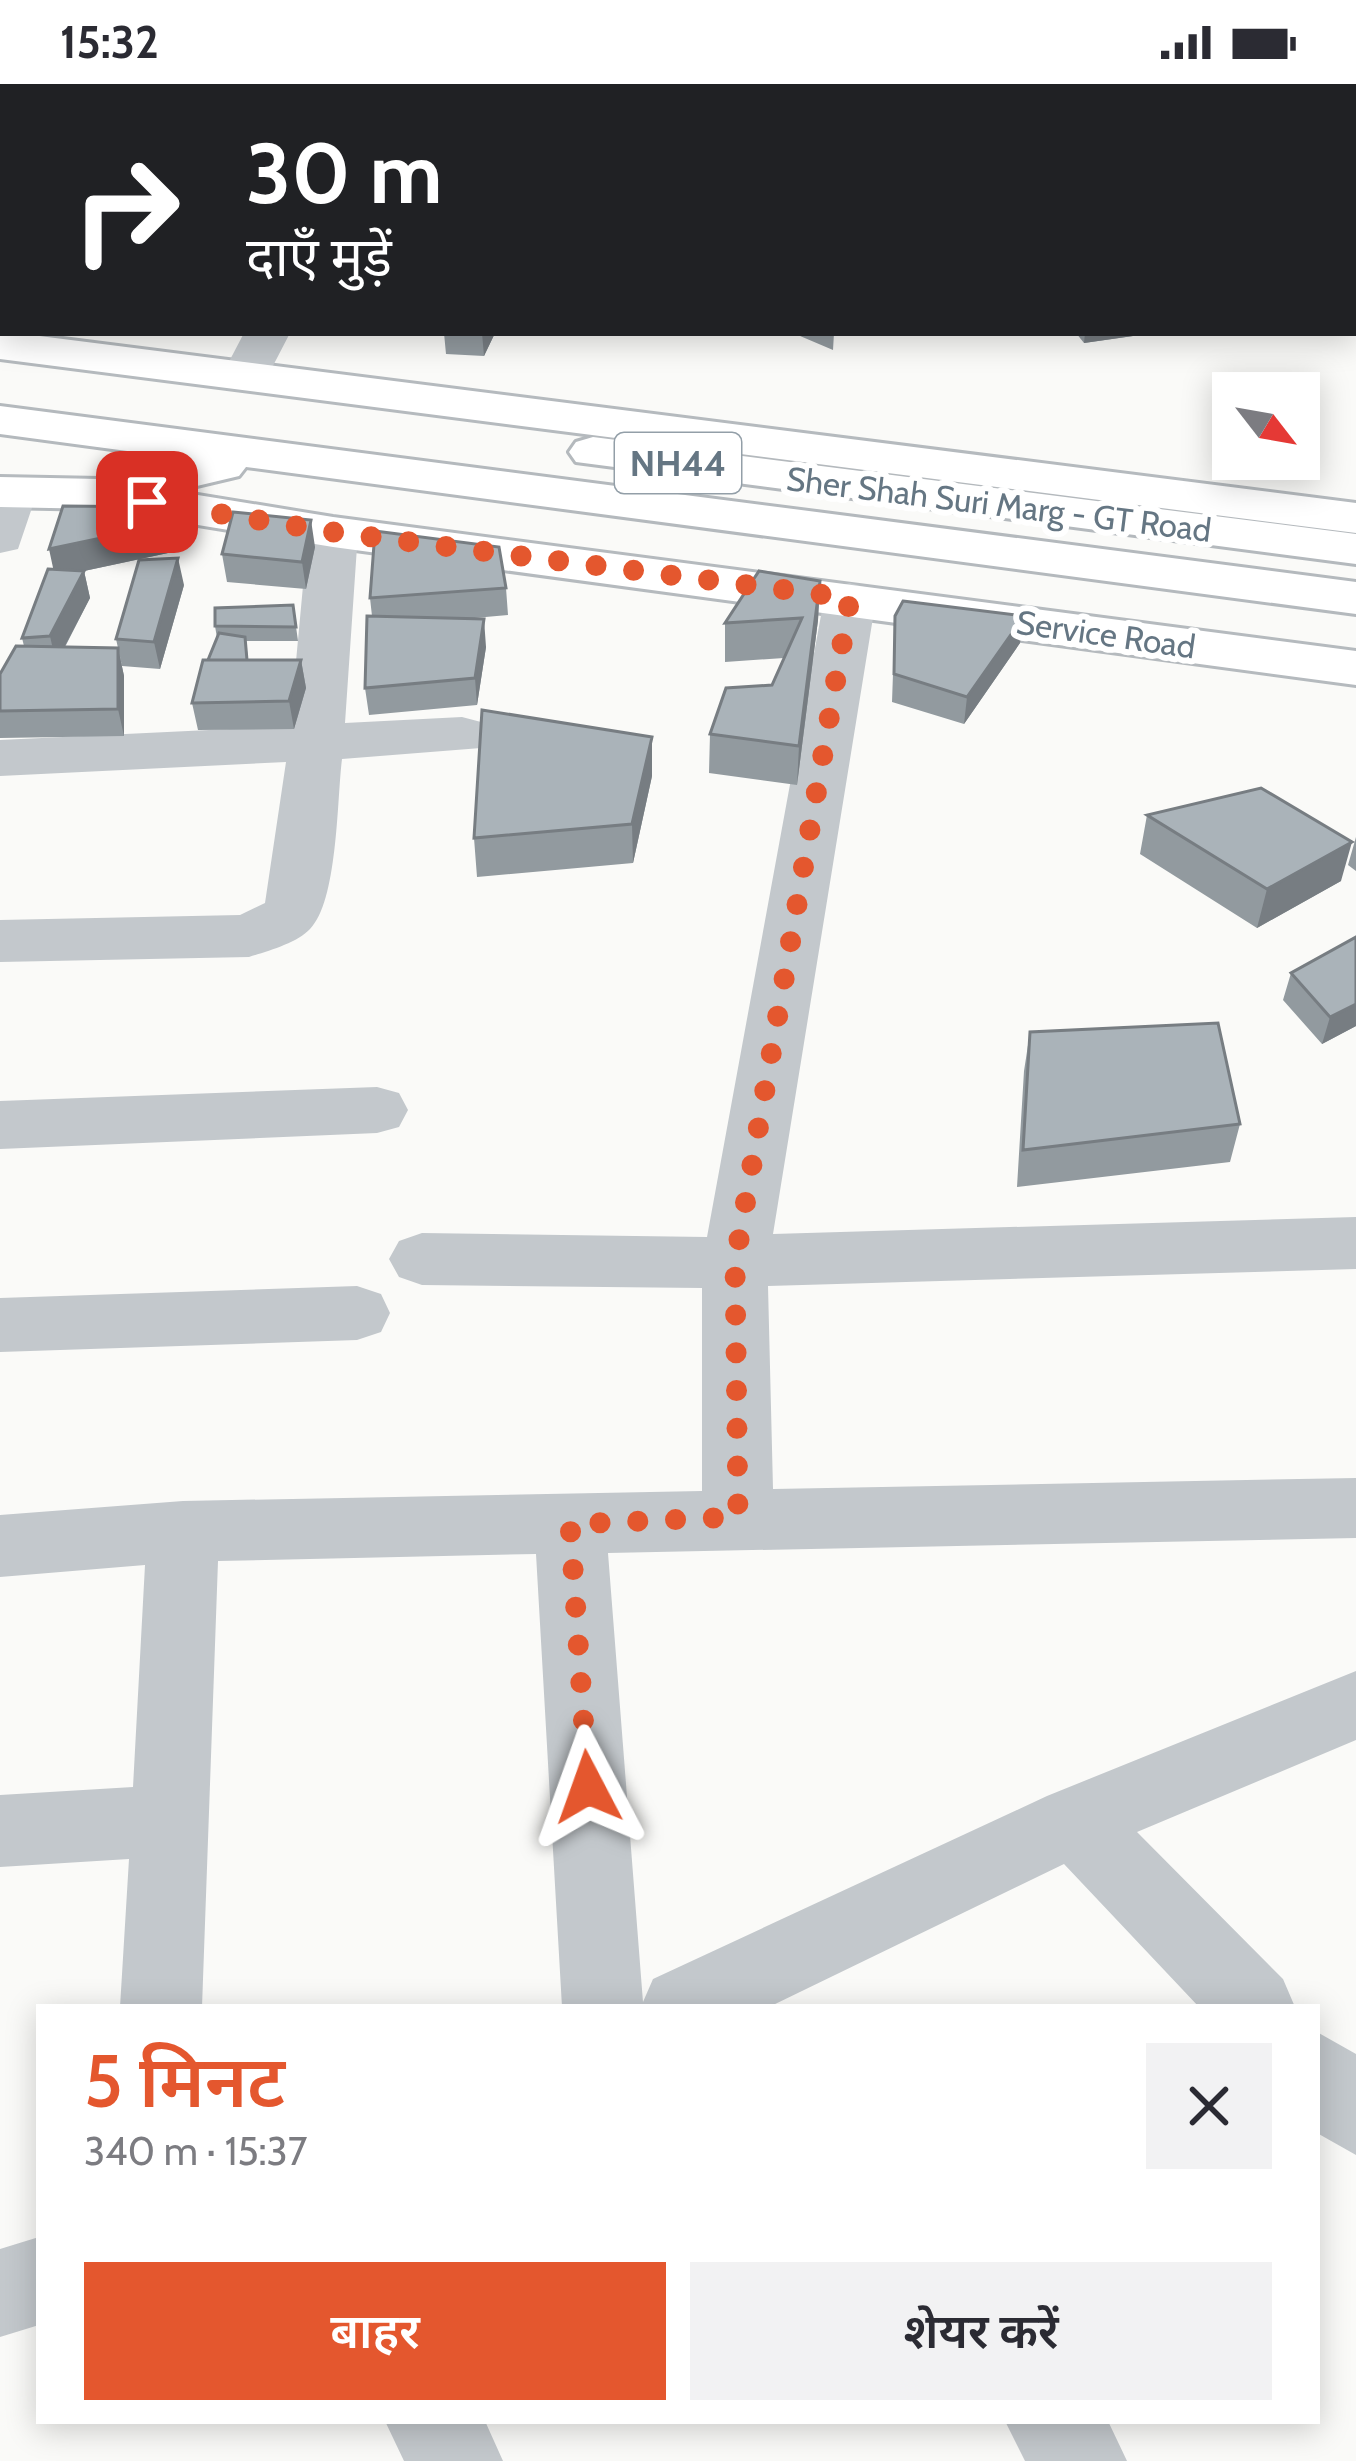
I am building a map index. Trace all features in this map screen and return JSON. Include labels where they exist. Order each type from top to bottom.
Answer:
[{"type":"main road","points":[[0,345],[256,354],[1356,518]]},
{"type":"main road","name":"Sher Shah Suri Marg - GT Road","points":[[0,376],[1356,549]]},
{"type":"main road","name":"NH44","points":[[0,420],[266,455]]},
{"type":"main road","points":[[100,494],[266,455]]},
{"type":"main road","name":"Sher Shah Suri Marg - GT Road","points":[[266,455],[1356,598]]},
{"type":"main road","name":"Service Road","points":[[4,508],[100,494],[333,532],[1356,668]]},
{"type":"street","points":[[0,941],[211,939],[270,929],[289,916],[298,892],[316,744],[333,532]]},
{"type":"street","points":[[738,1517],[735,1263],[850,598]]},
{"type":"street","points":[[0,758],[462,735]]},
{"type":"street","points":[[0,1125],[377,1110]]},
{"type":"street","points":[[422,1259],[735,1263],[827,1255],[1356,1243]]},
{"type":"street","points":[[0,1325],[357,1313]]},
{"type":"street","points":[[0,1546],[183,1531],[1356,1508]]},
{"type":"street","points":[[570,1524],[603,2004]]},
{"type":"street","points":[[161,2004],[183,1531]]},
{"type":"street","points":[[697,2004],[1074,1821],[1356,1705]]},
{"type":"street","points":[[0,1831],[169,1821]]},
{"type":"street","points":[[1074,1821],[1251,2004]]},
{"type":"street","points":[[1320,2075],[1356,2113]]},
{"type":"street","points":[[0,2293],[36,2282]]},
{"type":"street","points":[[432,2424],[458,2461]]},
{"type":"street","points":[[1052,2424],[1082,2461]]},
{"type":"building","points":[[63,506],[163,507],[163,525],[49,549]]},
{"type":"building","points":[[233,512],[311,520],[302,562],[222,554]]},
{"type":"building","points":[[375,531],[499,547],[506,588],[370,598]]},
{"type":"building","points":[[178,558],[154,642],[116,639],[139,560]]},
{"type":"building","points":[[48,569],[84,571],[50,636],[22,638]]},
{"type":"building","points":[[759,571],[820,581],[799,746],[710,734],[726,688],[772,685],[802,618],[725,623]]},
{"type":"building","points":[[903,601],[1024,616],[967,697],[894,674],[895,616]]},
{"type":"building","points":[[293,605],[296,627],[215,626],[215,608]]},
{"type":"building","points":[[367,616],[484,619],[475,678],[365,688]]},
{"type":"building","points":[[219,633],[245,637],[247,660],[208,660]]},
{"type":"building","points":[[16,646],[118,648],[118,709],[0,711],[0,674]]},
{"type":"building","points":[[203,660],[301,660],[289,701],[192,703]]},
{"type":"building","points":[[482,710],[652,737],[632,824],[474,838]]},
{"type":"building","points":[[1261,788],[1352,842],[1267,889],[1147,815]]},
{"type":"building","points":[[1356,937],[1356,1004],[1330,1017],[1291,973]]},
{"type":"building","points":[[1218,1023],[1240,1124],[1023,1150],[1030,1032]]},
{"type":"route","points":[[147,502],[333,532],[850,598],[735,1263],[738,1517],[570,1524],[588,1787]]}]
